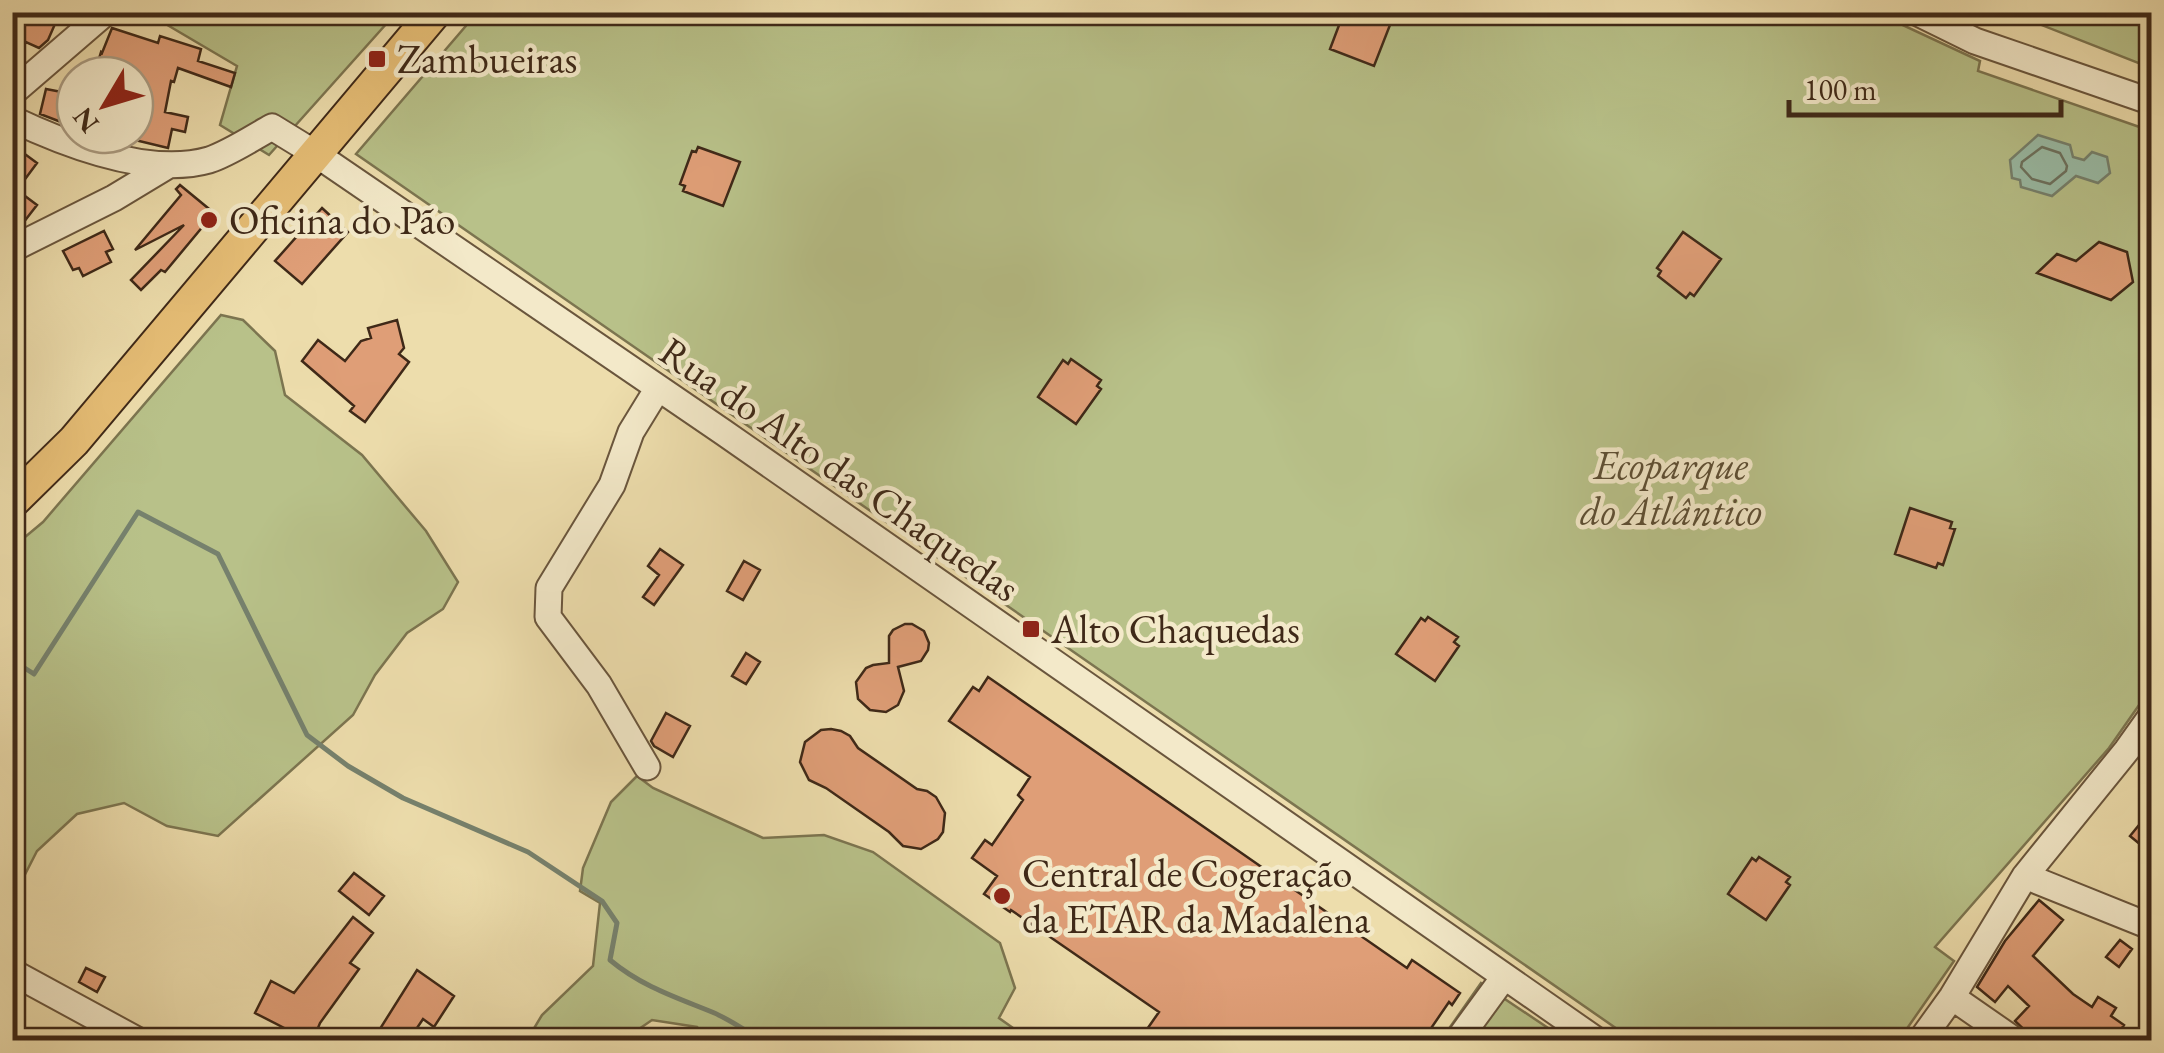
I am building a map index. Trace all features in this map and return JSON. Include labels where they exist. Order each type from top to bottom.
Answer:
[{"type":"main road","points":[[12,502],[74,441],[435,12]]},
{"type":"street","points":[[12,92],[106,12]]},
{"type":"street","points":[[1916,12],[1975,41],[2152,102]]},
{"type":"street","points":[[12,119],[49,136],[167,166]]},
{"type":"street","name":"Rua do Alto das Chaquedas","points":[[167,166],[210,160],[272,127],[658,388],[1596,1040]]},
{"type":"street","points":[[12,249],[114,198],[167,166]]},
{"type":"street","points":[[646,767],[599,685],[548,618],[549,588],[612,485],[631,432],[658,388]]},
{"type":"street","points":[[1921,1040],[2024,876],[2152,715]]},
{"type":"street","points":[[2024,876],[2152,926]]},
{"type":"street","points":[[12,972],[137,1040]]},
{"type":"street","points":[[1458,1040],[1504,977]]},
{"type":"street","points":[[1952,996],[2014,1040]]},
{"type":"green space","points":[[147,13],[396,13],[269,155],[220,125],[237,66]]},
{"type":"green space","name":"Ecoparque do Atlântico","points":[[477,13],[1877,13],[1980,61],[1978,71],[2151,131],[2151,688],[2109,748],[1935,947],[1954,961],[1899,1040],[1633,1040],[356,154]]},
{"type":"green space","points":[[2011,13],[2151,13],[2151,68]]},
{"type":"green space","points":[[221,315],[243,320],[275,351],[285,395],[362,455],[426,531],[458,582],[443,609],[407,633],[375,675],[353,715],[218,836],[167,826],[124,803],[77,814],[37,851],[13,898],[13,547],[43,522]]},
{"type":"green space","points":[[637,776],[653,788],[763,838],[824,835],[873,852],[1000,943],[1015,988],[999,1018],[1030,1040],[708,1040],[697,1027],[652,1020],[623,1040],[527,1040],[542,1015],[593,966],[600,903],[580,891],[583,868],[611,802]]},
{"type":"green space","points":[[1481,983],[1566,1040],[1441,1040]]},
{"type":"water","points":[[2038,135],[2070,145],[2073,157],[2084,160],[2092,152],[2107,157],[2110,173],[2098,183],[2076,176],[2052,196],[2021,187],[2020,180],[2012,178],[2010,160]]},
{"type":"building","points":[[12,12],[26,12],[55,24],[48,40],[39,48],[26,42],[12,67]]},
{"type":"building","points":[[1344,12],[1374,12],[1387,17],[1385,23],[1390,25],[1374,66],[1330,49]]},
{"type":"building","points":[[112,28],[158,43],[160,36],[201,49],[198,61],[235,73],[231,87],[178,68],[174,82],[171,81],[165,112],[188,117],[185,132],[172,129],[168,148],[155,145],[155,55],[102,53]]},
{"type":"building","points":[[46,89],[55,91],[55,120],[40,114]]},
{"type":"building","points":[[698,147],[740,162],[723,206],[683,191],[685,186],[680,184],[692,151],[696,152]]},
{"type":"building","points":[[18,149],[37,163],[17,190],[37,205],[12,231],[12,156]]},
{"type":"building","points":[[180,185],[214,213],[165,272],[161,270],[141,290],[131,280],[184,225],[135,250],[181,195],[176,189]]},
{"type":"building","points":[[322,208],[348,232],[302,284],[275,261]]},
{"type":"building","points":[[104,231],[113,249],[106,252],[111,262],[83,276],[79,268],[73,270],[63,251]]},
{"type":"building","points":[[1683,232],[1721,259],[1694,296],[1690,293],[1686,298],[1658,276],[1661,271],[1657,268]]},
{"type":"building","points":[[2099,242],[2127,252],[2133,282],[2111,300],[2037,273],[2057,254],[2076,261]]},
{"type":"building","points":[[397,320],[404,348],[399,354],[409,362],[365,422],[350,411],[354,406],[302,361],[318,340],[345,361],[361,341],[371,338],[368,328]]},
{"type":"building","points":[[1071,359],[1101,380],[1097,386],[1101,389],[1076,424],[1038,397],[1063,360],[1068,364]]},
{"type":"building","points":[[1910,508],[1952,522],[1950,528],[1955,529],[1943,565],[1938,563],[1936,568],[1895,554]]},
{"type":"building","points":[[660,549],[683,565],[654,605],[643,597],[659,575],[648,566]]},
{"type":"building","points":[[744,561],[760,570],[743,600],[727,591]]},
{"type":"building","points":[[1428,617],[1458,637],[1454,642],[1459,646],[1435,681],[1396,654],[1421,618],[1425,621]]},
{"type":"building","points":[[905,624],[924,631],[928,650],[921,661],[898,667],[904,691],[898,705],[886,712],[870,710],[858,699],[856,682],[866,668],[889,663],[889,636]]},
{"type":"building","points":[[746,653],[760,662],[746,684],[732,676]]},
{"type":"building","points":[[988,677],[1407,968],[1412,960],[1460,993],[1452,1005],[1449,1002],[1423,1040],[1151,1040],[1143,1035],[1159,1012],[984,894],[997,876],[972,858],[985,840],[992,845],[1023,800],[1018,795],[1030,777],[949,721],[973,687],[979,691]]},
{"type":"building","points":[[666,713],[690,726],[673,757],[651,741]]},
{"type":"building","points":[[831,729],[850,736],[858,748],[917,789],[936,797],[945,813],[943,832],[938,839],[921,849],[903,846],[889,832],[809,780],[800,762],[805,742],[821,730]]},
{"type":"building","points":[[2152,809],[2152,854],[2130,836]]},
{"type":"building","points":[[1759,857],[1790,877],[1786,882],[1790,885],[1766,920],[1728,894],[1752,858],[1756,861]]},
{"type":"building","points":[[354,873],[384,896],[369,915],[339,891]]},
{"type":"building","points":[[2039,900],[2063,920],[2033,956],[2092,1007],[2098,997],[2116,1008],[2111,1016],[2124,1025],[2114,1040],[2035,1040],[2015,1021],[2029,1006],[2008,986],[1995,1002],[1977,987],[2005,941]]},
{"type":"building","points":[[353,917],[373,933],[350,963],[359,969],[320,1023],[313,1040],[288,1040],[292,1032],[255,1013],[271,981],[294,993]]},
{"type":"building","points":[[2120,940],[2132,949],[2119,967],[2106,957]]},
{"type":"building","points":[[86,968],[105,977],[97,992],[79,982]]},
{"type":"building","points":[[417,970],[454,996],[434,1027],[423,1019],[409,1040],[373,1040]]},
{"type":"waterway","points":[[12,660],[34,674],[138,512],[218,554],[307,735],[348,766],[403,798],[528,852],[602,901],[617,923],[610,960],[646,984],[723,1017],[758,1040]]},
{"type":"place","name":"Zambueiras","points":[[377,59]]},
{"type":"place","name":"Oficina do Pão","points":[[209,220]]},
{"type":"place","name":"Alto Chaquedas","points":[[1031,629]]},
{"type":"place","name":"Central de Cogeração da ETAR da Madalena","points":[[1002,896]]}]
